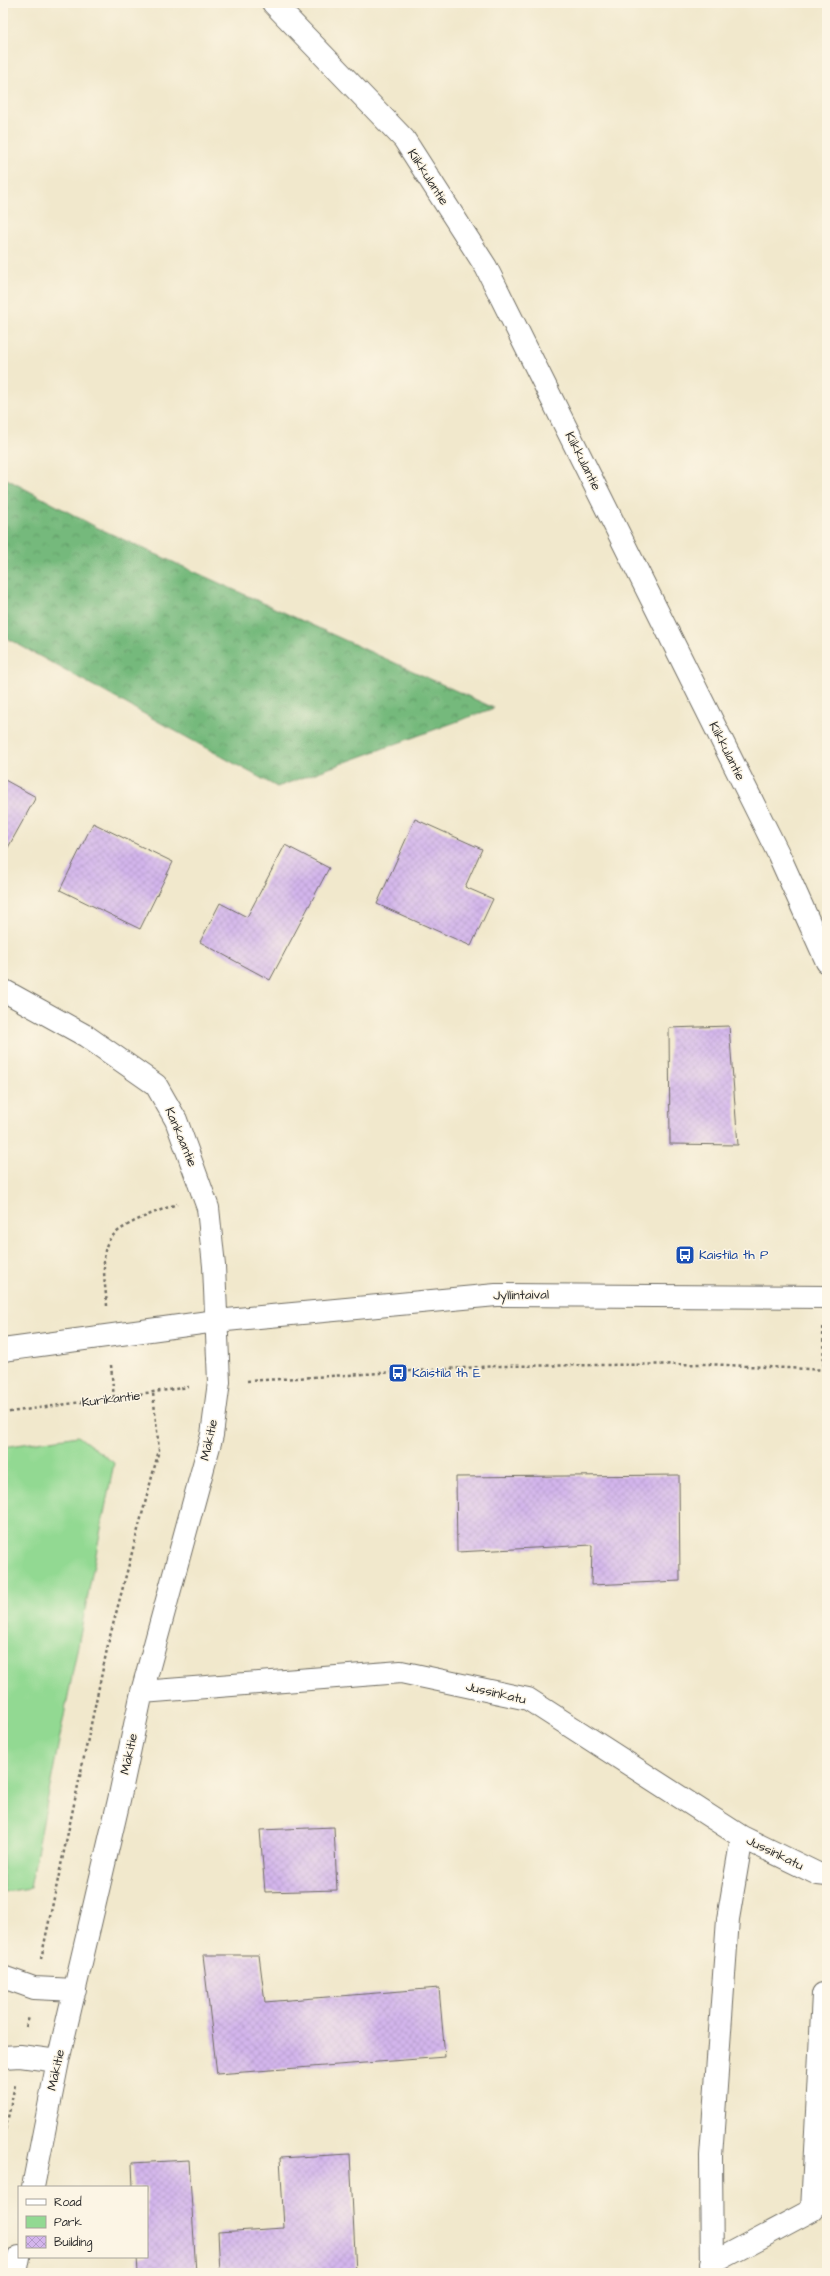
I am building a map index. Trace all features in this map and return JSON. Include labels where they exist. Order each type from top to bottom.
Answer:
[{"type":"street","name":"Kiikkulantie","points":[[273,3],[334,64],[404,139],[486,267],[778,853],[827,962]]},
{"type":"street","name":"Kankaantie","points":[[3,990],[86,1036],[156,1085],[176,1120],[208,1208],[214,1266],[216,1321]]},
{"type":"street","name":"Jyllintaival","points":[[216,1321],[496,1295],[825,1296]]},
{"type":"street","points":[[3,1350],[216,1321]]},
{"type":"street","name":"Mäkitie","points":[[33,2186],[58,2062],[119,1800],[142,1692],[212,1435],[219,1382],[216,1321]]},
{"type":"street","name":"Jussinkatu","points":[[142,1692],[401,1672],[528,1699],[742,1837],[818,1874],[827,1876]]},
{"type":"street","points":[[712,2268],[712,2156],[727,1927],[742,1837]]},
{"type":"street","points":[[3,1977],[34,1988],[75,1990]]},
{"type":"street","points":[[712,2268],[812,2210],[824,1994],[827,1994]]},
{"type":"street","points":[[12,2057],[58,2062]]},
{"type":"street","points":[[16,2273],[19,2258]]},
{"type":"path","points":[[114,1399],[104,1263],[107,1243],[117,1232],[124,1228],[159,1211],[204,1195]]},
{"type":"path","points":[[219,1382],[306,1379],[497,1366],[707,1364],[825,1370],[825,1296]]},
{"type":"path","name":"Kurikantie","points":[[3,1413],[153,1394],[219,1382]]},
{"type":"path","points":[[3,2142],[12,2057],[34,1988],[109,1640],[159,1450],[153,1394]]},
{"type":"green space","points":[[3,477],[96,527],[494,708],[277,787],[3,636]]},
{"type":"green space","points":[[78,1436],[114,1463],[30,1888],[3,1892],[3,1447]]},
{"type":"building","points":[[3,779],[36,797],[5,853],[3,851]]},
{"type":"building","points":[[415,819],[482,849],[465,887],[493,899],[471,946],[377,904]]},
{"type":"building","points":[[93,823],[173,862],[140,929],[60,890]]},
{"type":"building","points":[[285,845],[329,868],[270,980],[200,942],[220,903],[247,917]]},
{"type":"building","points":[[729,1026],[738,1145],[670,1144],[669,1028]]},
{"type":"building","points":[[679,1475],[680,1581],[591,1585],[592,1545],[457,1552],[456,1477]]},
{"type":"building","points":[[334,1827],[337,1890],[265,1892],[260,1830]]},
{"type":"building","points":[[203,1955],[259,1955],[265,2002],[439,1988],[445,2057],[217,2074]]},
{"type":"building","points":[[350,2154],[356,2273],[220,2273],[218,2232],[284,2228],[280,2158]]},
{"type":"building","points":[[189,2160],[196,2273],[138,2273],[137,2258],[148,2258],[148,2186],[133,2186],[132,2163]]},
{"type":"place","name":"Kaistila th P","points":[[685,1255]]},
{"type":"place","name":"Kaistila th E","points":[[398,1373]]}]
